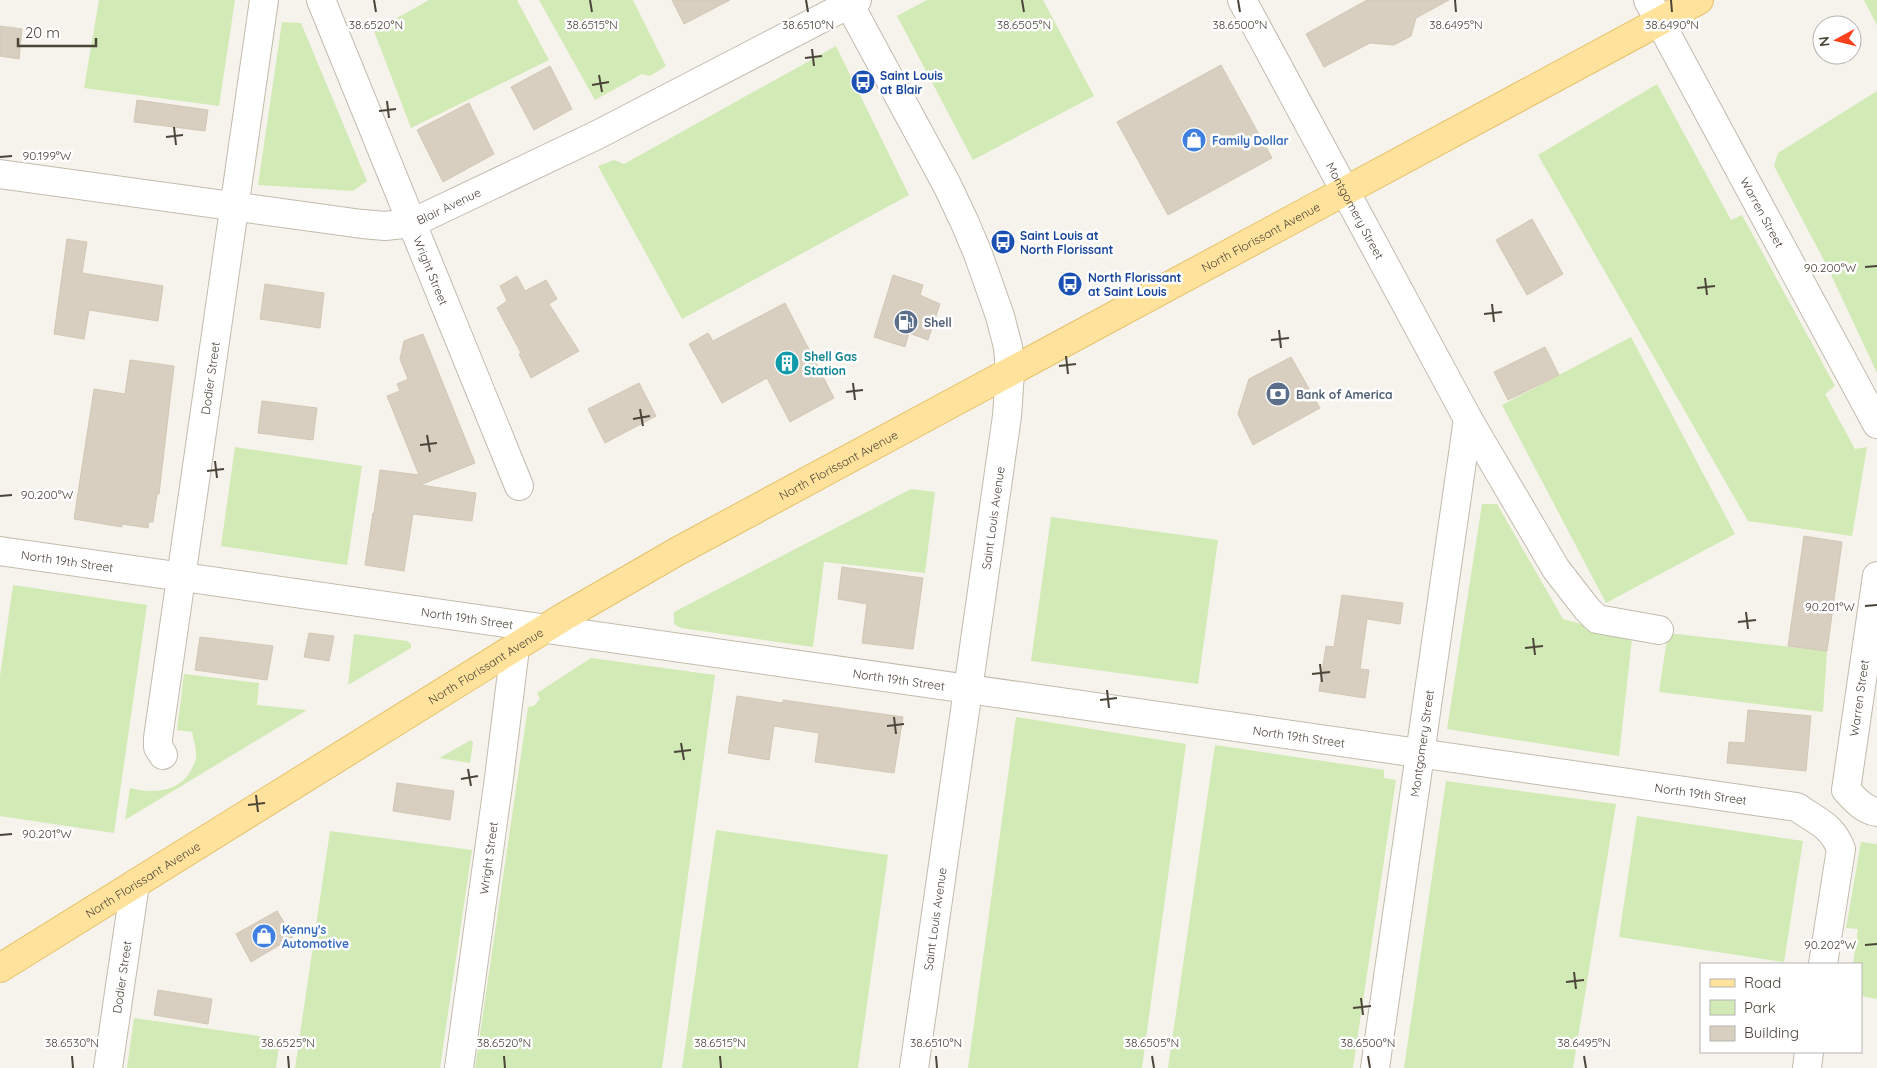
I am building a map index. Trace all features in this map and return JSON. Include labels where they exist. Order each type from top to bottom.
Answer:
[{"type":"main road","name":"North Florissant Avenue","points":[[0,968],[515,648],[678,551],[1345,191],[1654,11],[1699,0]]},
{"type":"street","name":"Dodier Street","points":[[163,755],[158,746],[158,738],[236,208],[264,0]]},
{"type":"street","name":"Wright Street","points":[[321,0],[519,486]]},
{"type":"street","name":"Montgomery Street","points":[[1242,0],[1468,419],[1556,569],[1587,610],[1597,619],[1605,622],[1658,630]]},
{"type":"street","name":"Blair Avenue","points":[[0,174],[362,224],[385,226],[412,223],[597,135],[851,1]]},
{"type":"street","name":"Saint Louis Avenue","points":[[851,1],[966,223],[1000,316],[1008,347],[1010,372],[1007,416],[914,1068]]},
{"type":"street","name":"Warren Street","points":[[1654,11],[1877,424]]},
{"type":"street","name":"Montgomery Street","points":[[1375,1068],[1468,419]]},
{"type":"street","name":"North 19th Street","points":[[0,551],[1797,807],[1812,819],[1822,823],[1835,835],[1841,849],[1823,963]]},
{"type":"street","name":"Warren Street","points":[[1877,576],[1846,790],[1867,809],[1877,812]]},
{"type":"street","name":"Wright Street","points":[[459,1068],[515,648]]},
{"type":"street","name":"Dodier Street","points":[[108,1068],[135,884]]},
{"type":"street","points":[[1807,1068],[1810,1053]]},
{"type":"green space","points":[[99,0],[235,0],[219,106],[84,88]]},
{"type":"green space","points":[[429,0],[517,0],[549,60],[411,128],[374,31]]},
{"type":"green space","points":[[539,0],[633,0],[666,66],[650,76],[642,74],[595,100]]},
{"type":"green space","points":[[927,0],[1043,0],[1094,96],[973,160],[897,16]]},
{"type":"green space","points":[[1864,0],[1877,0],[1877,25]]},
{"type":"green space","points":[[282,22],[301,23],[367,181],[353,191],[258,185]]},
{"type":"green space","points":[[836,46],[909,195],[682,319],[598,166],[614,160],[624,164]]},
{"type":"green space","points":[[1657,84],[1731,220],[1742,215],[1835,386],[1825,394],[1855,449],[1867,447],[1852,536],[1748,521],[1538,155]]},
{"type":"green space","points":[[1877,91],[1877,373],[1827,266],[1774,166],[1778,153]]},
{"type":"green space","points":[[1631,337],[1735,534],[1606,603],[1502,405]]},
{"type":"green space","points":[[235,447],[362,466],[347,565],[221,546]]},
{"type":"green space","points":[[911,489],[935,492],[925,573],[824,562],[813,647],[681,628],[674,624],[674,612]]},
{"type":"green space","points":[[1482,504],[1497,504],[1563,619],[1632,638],[1619,756],[1447,729]]},
{"type":"green space","points":[[1051,517],[1218,540],[1198,684],[1031,661]]},
{"type":"green space","points":[[13,585],[147,605],[114,833],[0,816],[0,676]]},
{"type":"green space","points":[[1668,633],[1827,651],[1823,712],[1659,692]]},
{"type":"green space","points":[[354,634],[407,641],[411,644],[411,648],[348,685]]},
{"type":"green space","points":[[591,658],[715,675],[662,1068],[475,1068],[528,707],[534,706],[540,699],[537,693]]},
{"type":"green space","points":[[184,674],[259,683],[257,705],[307,710],[125,820],[130,788],[157,791],[173,787],[186,777],[195,762],[196,752],[192,732],[177,730]]},
{"type":"green space","points":[[1016,717],[1186,744],[1142,1068],[968,1068]]},
{"type":"green space","points":[[471,740],[473,743],[470,763],[439,758]]},
{"type":"green space","points":[[1215,745],[1384,770],[1384,778],[1396,780],[1353,1068],[1168,1068]]},
{"type":"green space","points":[[1446,781],[1616,804],[1573,1068],[1404,1068]]},
{"type":"green space","points":[[1637,816],[1803,841],[1784,962],[1619,937]]},
{"type":"green space","points":[[716,830],[888,855],[858,1068],[682,1068]]},
{"type":"green space","points":[[330,831],[472,850],[440,1068],[295,1068]]},
{"type":"green space","points":[[1861,842],[1877,844],[1877,999],[1862,996],[1862,963],[1853,963],[1858,929],[1846,928]]},
{"type":"green space","points":[[134,1018],[280,1039],[276,1068],[127,1068]]},
{"type":"building","points":[[672,0],[730,0],[684,24]]},
{"type":"building","points":[[1367,0],[1449,0],[1416,18],[1411,36],[1394,45],[1370,43],[1324,67],[1306,34]]},
{"type":"building","points":[[0,26],[22,29],[19,59],[0,56]]},
{"type":"building","name":"Family Dollar","points":[[1221,65],[1272,158],[1168,215],[1117,122]]},
{"type":"building","points":[[550,66],[572,109],[534,130],[511,87]]},
{"type":"building","points":[[137,100],[208,110],[205,131],[134,122]]},
{"type":"building","points":[[469,103],[494,154],[443,182],[417,130]]},
{"type":"building","points":[[1532,219],[1563,274],[1527,295],[1496,240]]},
{"type":"building","points":[[67,239],[87,242],[82,273],[163,286],[158,321],[89,310],[84,339],[54,334]]},
{"type":"building","name":"Shell","points":[[893,275],[923,285],[920,295],[940,304],[928,340],[909,333],[905,347],[874,337]]},
{"type":"building","points":[[517,276],[525,291],[546,280],[557,299],[549,304],[579,351],[531,378],[519,354],[521,353],[497,308],[507,301],[500,286]]},
{"type":"building","points":[[265,284],[324,293],[320,328],[260,319]]},
{"type":"building","name":"Shell Gas Station","points":[[785,303],[834,398],[790,422],[767,378],[722,403],[689,344],[708,333],[713,341]]},
{"type":"building","points":[[423,334],[475,463],[420,485],[476,493],[472,521],[413,514],[404,571],[365,565],[380,470],[419,475],[387,396],[400,391],[397,384],[408,379],[400,359],[404,341]]},
{"type":"building","points":[[1545,347],[1559,375],[1508,400],[1494,372]]},
{"type":"building","name":"Bank of America","points":[[1291,357],[1320,408],[1253,445],[1238,414],[1249,379]]},
{"type":"building","points":[[130,360],[174,366],[159,494],[157,494],[153,522],[149,522],[148,528],[122,524],[122,527],[74,519],[94,389],[125,394]]},
{"type":"building","points":[[639,383],[656,416],[605,443],[588,409]]},
{"type":"building","points":[[262,401],[317,408],[313,440],[258,433]]},
{"type":"building","points":[[1804,536],[1842,542],[1827,651],[1788,646]]},
{"type":"building","points":[[842,567],[923,578],[913,649],[862,643],[867,604],[838,599]]},
{"type":"building","points":[[1342,595],[1403,603],[1400,624],[1367,619],[1360,669],[1369,670],[1365,698],[1319,691],[1326,646],[1334,647]]},
{"type":"building","points":[[309,633],[334,636],[329,661],[304,657]]},
{"type":"building","points":[[200,637],[273,646],[267,680],[195,670]]},
{"type":"building","points":[[737,696],[783,703],[783,700],[903,717],[894,773],[815,762],[819,733],[774,726],[769,760],[728,753]]},
{"type":"building","points":[[1748,710],[1811,716],[1806,771],[1727,763],[1729,742],[1745,743]]},
{"type":"building","points":[[397,783],[454,791],[450,820],[393,811]]},
{"type":"building","name":"Kenny's Automotive","points":[[277,911],[293,937],[251,962],[236,934]]},
{"type":"building","points":[[158,990],[212,999],[208,1024],[154,1015]]},
{"type":"place","name":"Saint Louis at Blair","points":[[863,82]]},
{"type":"place","name":"Family Dollar","points":[[1194,140]]},
{"type":"place","name":"Saint Louis at North Florissant","points":[[1003,242]]},
{"type":"place","name":"North Florissant at Saint Louis","points":[[1070,284]]},
{"type":"place","name":"Shell","points":[[906,322]]},
{"type":"place","name":"Shell Gas Station","points":[[787,363]]},
{"type":"place","name":"Bank of America","points":[[1278,394]]},
{"type":"place","name":"Kenny's Automotive","points":[[264,936]]}]
